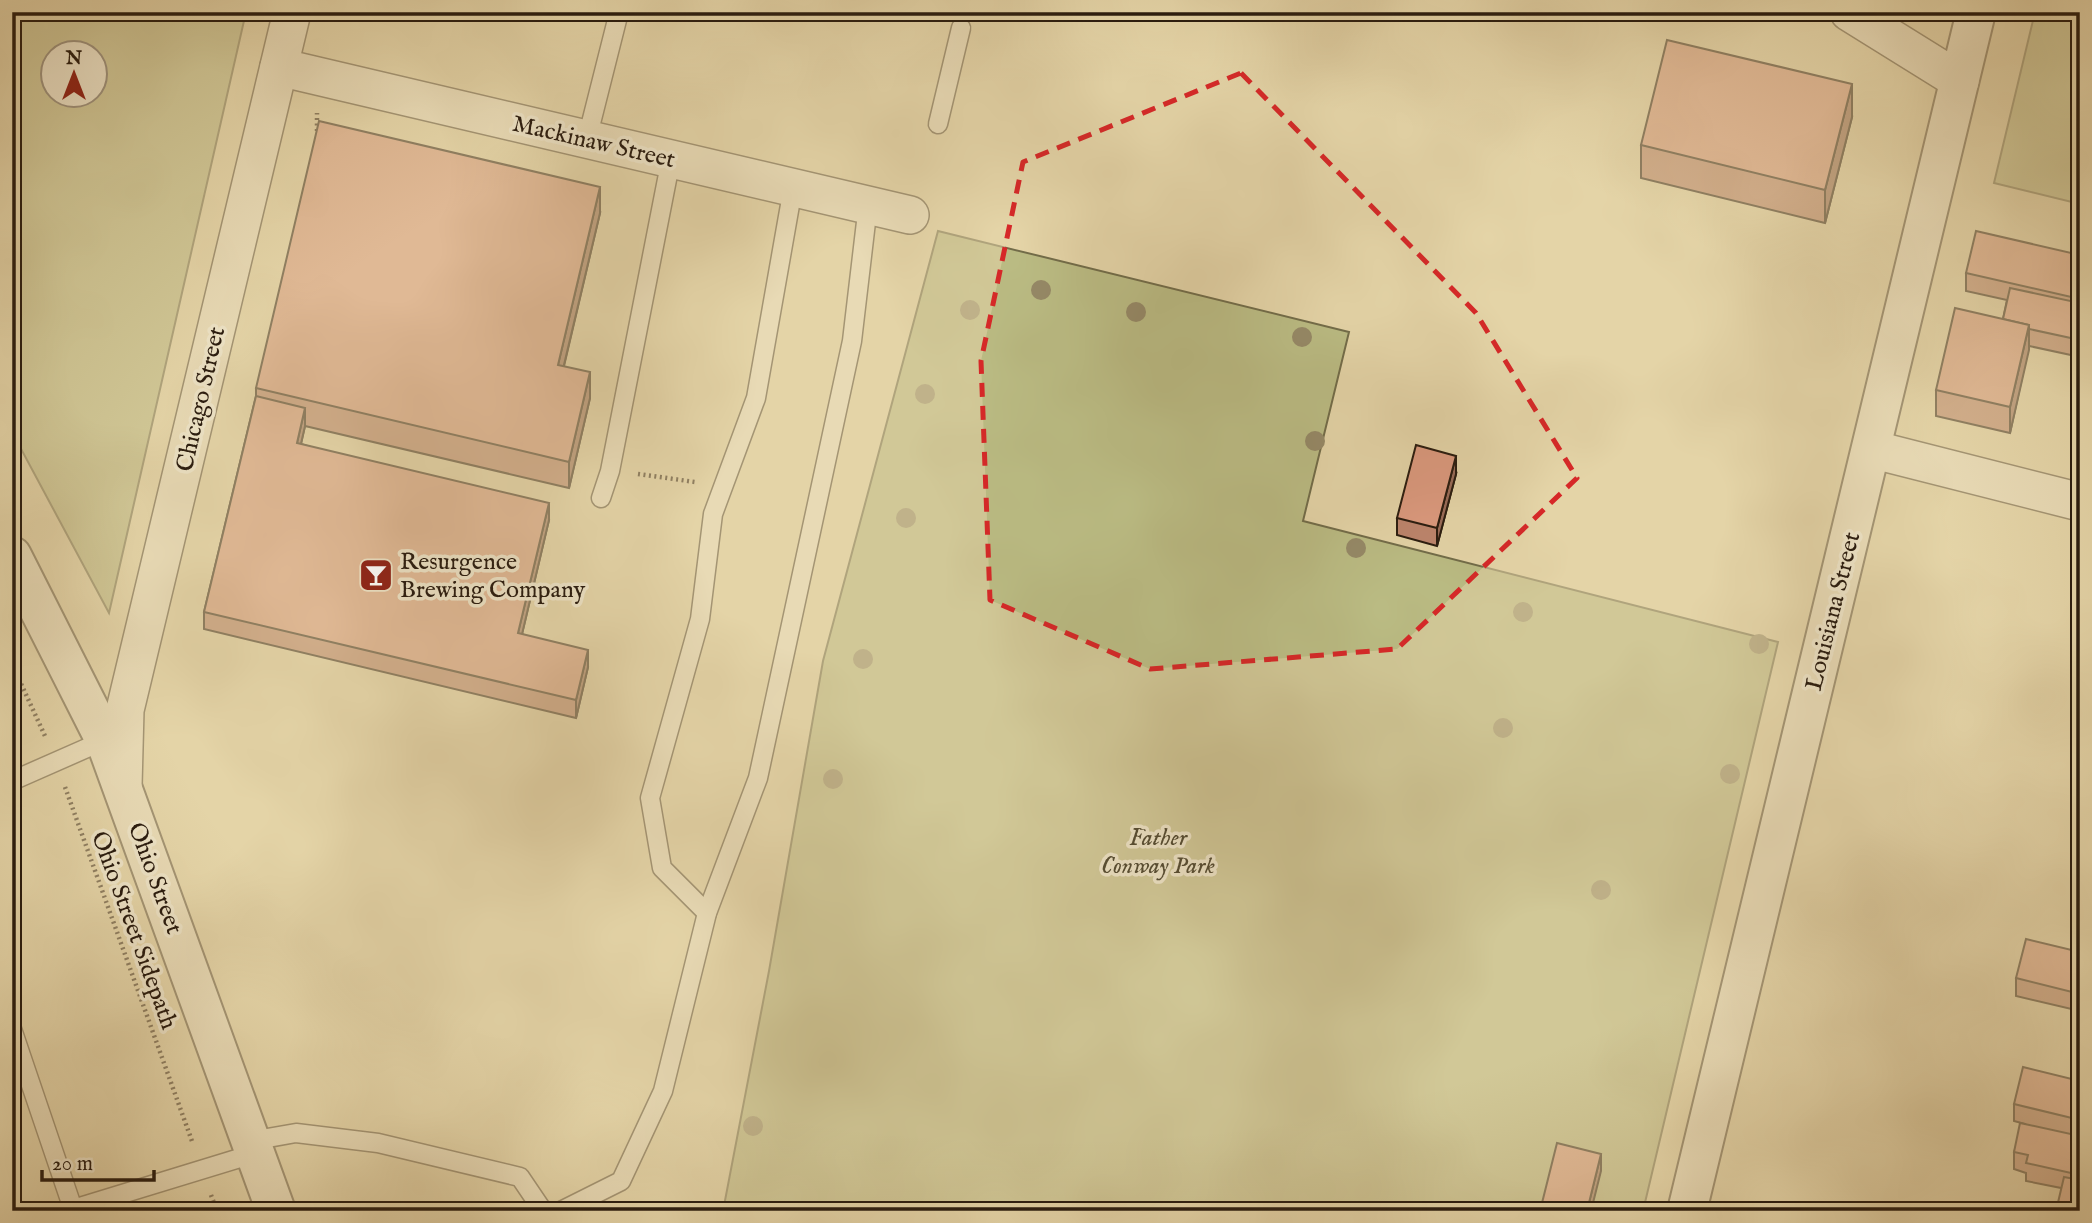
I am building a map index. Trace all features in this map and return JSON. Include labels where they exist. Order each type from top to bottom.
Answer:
[{"type":"street","name":"Chicago Street","points":[[123,788],[125,710],[292,12]]},
{"type":"street","points":[[1849,12],[1960,81]]},
{"type":"street","name":"Louisiana Street","points":[[1687,1211],[1976,12]]},
{"type":"street","name":"Mackinaw Street","points":[[279,67],[910,215]]},
{"type":"street","points":[[1871,449],[2080,502]]},
{"type":"street","name":"Ohio Street","points":[[12,556],[105,740],[276,1211]]},
{"type":"lane","points":[[587,139],[619,12]]},
{"type":"lane","points":[[938,124],[961,28]]},
{"type":"lane","points":[[601,498],[610,471],[671,159]]},
{"type":"lane","points":[[707,913],[662,868],[650,798],[700,620],[713,514],[756,398],[793,188]]},
{"type":"lane","points":[[561,1211],[621,1181],[663,1091],[707,913],[758,778],[852,341],[868,205]]},
{"type":"lane","points":[[12,781],[105,740]]},
{"type":"lane","points":[[12,1029],[73,1209],[202,1169],[253,1147],[296,1133],[378,1143],[520,1177],[543,1211]]},
{"type":"path","points":[[317,111],[317,131]]},
{"type":"path","points":[[671,479],[697,482]]},
{"type":"path","name":"Ohio Street Sidepath","points":[[12,664],[56,761],[217,1211]]},
{"type":"highlighted area","points":[[1241,73],[1476,313],[1577,478],[1397,649],[1150,669],[990,600],[981,361],[1023,162]]},
{"type":"green space","points":[[12,12],[246,12],[109,613],[12,432]]},
{"type":"green space","points":[[2035,12],[2080,12],[2080,204],[1994,183]]},
{"type":"green space","name":"Father Conway Park","points":[[938,231],[1349,332],[1303,521],[1778,642],[1643,1211],[723,1211],[769,971],[823,661]]},
{"type":"building","points":[[1667,40],[1852,84],[1825,190],[1641,145]]},
{"type":"building","points":[[319,121],[600,187],[558,365],[590,372],[569,462],[256,388]]},
{"type":"building","points":[[1976,231],[2080,255],[2080,299],[1966,273]]},
{"type":"building","points":[[2010,288],[2080,303],[2080,340],[2029,329],[2029,325],[2003,319]]},
{"type":"building","points":[[1955,308],[2029,325],[2010,407],[1936,390]]},
{"type":"building","name":"Resurgence Brewing Company","points":[[256,396],[305,408],[297,443],[549,503],[518,633],[588,650],[576,700],[204,612]]},
{"type":"building","points":[[1416,445],[1456,456],[1437,528],[1397,518]]},
{"type":"building","points":[[2026,939],[2080,952],[2080,994],[2016,978]]},
{"type":"building","points":[[2023,1067],[2080,1081],[2080,1120],[2014,1104]]},
{"type":"building","points":[[2020,1123],[2080,1136],[2080,1175],[2026,1163],[2028,1155],[2014,1152]]},
{"type":"building","points":[[1557,1143],[1601,1154],[1587,1211],[1540,1211]]},
{"type":"building","points":[[2064,1177],[2080,1180],[2080,1211],[2056,1211]]},
{"type":"place","name":"Resurgence Brewing Company","points":[[376,575]]}]
